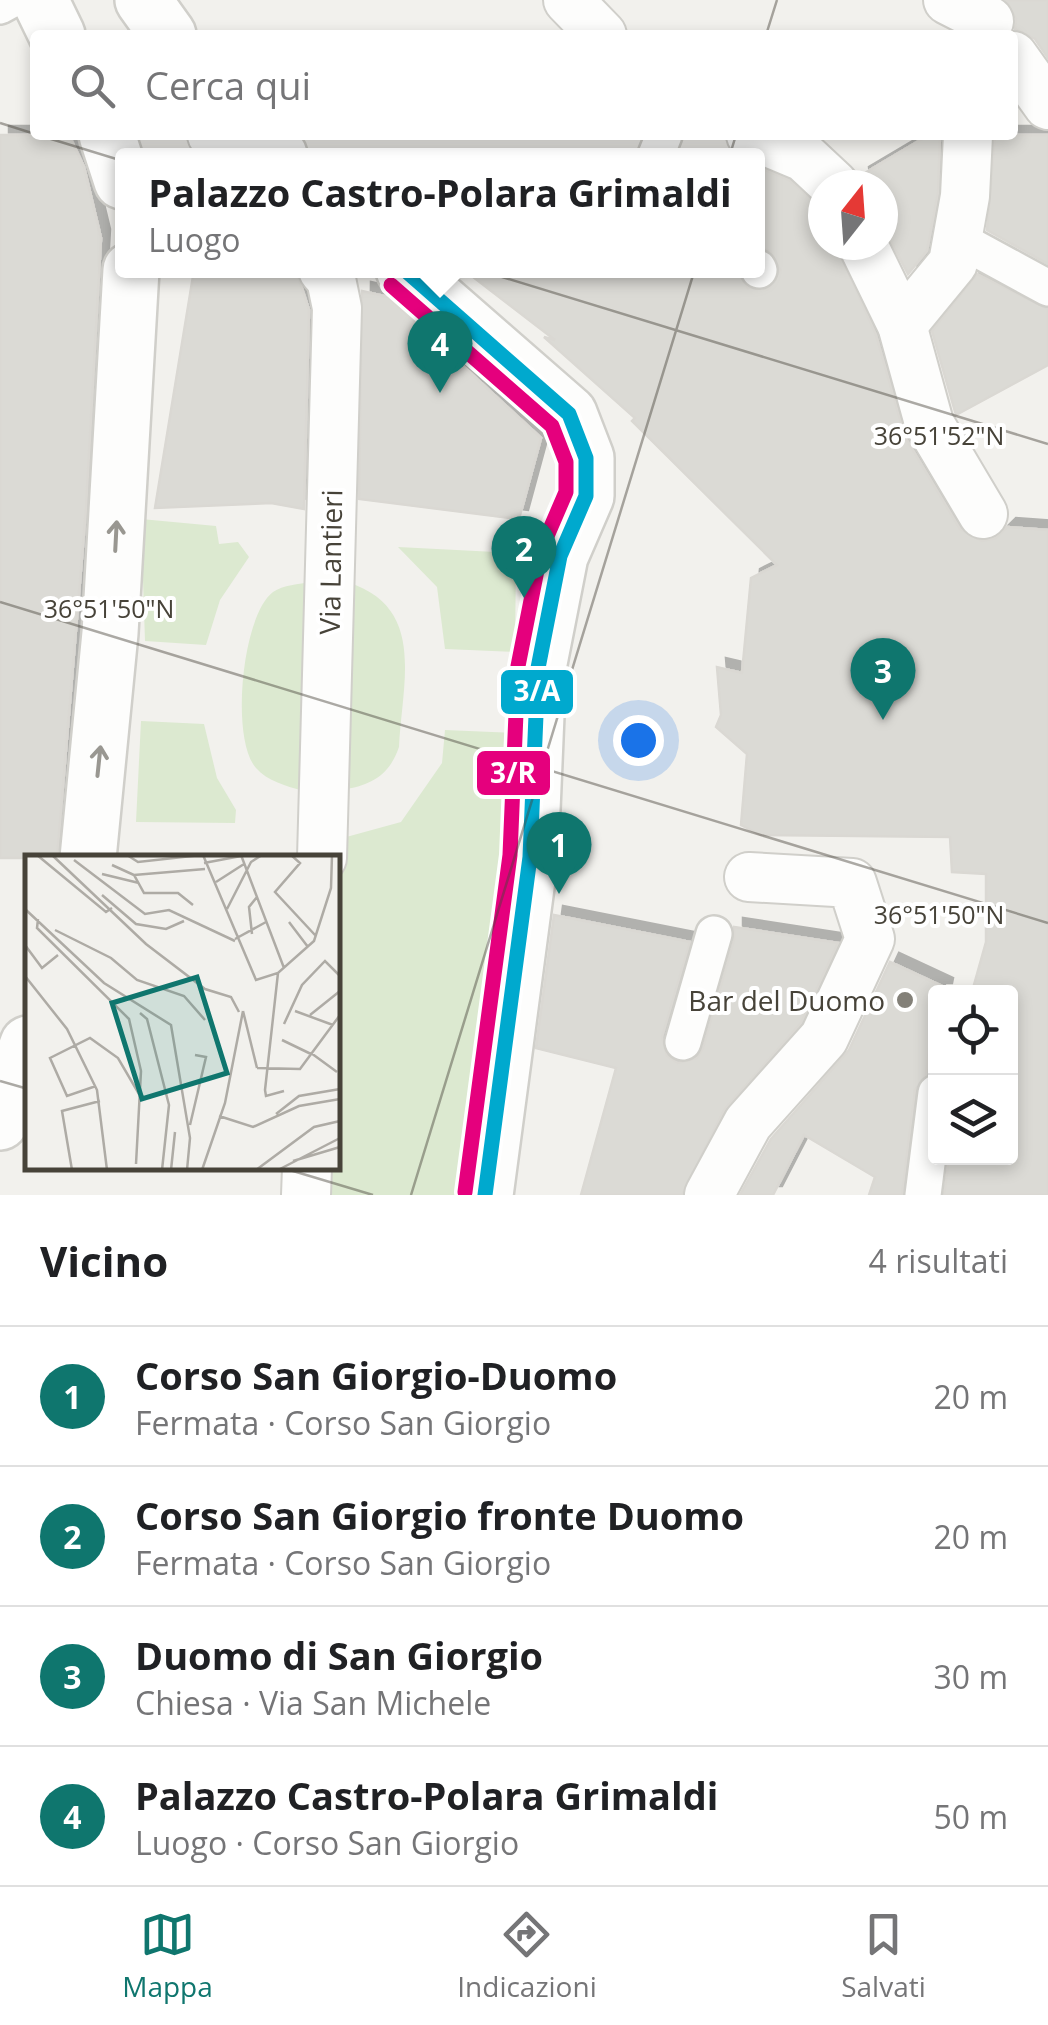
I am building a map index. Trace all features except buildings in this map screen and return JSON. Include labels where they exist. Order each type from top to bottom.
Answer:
[{"type":"street","points":[[0,6],[11,0]]},
{"type":"street","points":[[40,0],[55,30]]},
{"type":"street","points":[[143,0],[164,30]]},
{"type":"street","points":[[568,0],[597,30]]},
{"type":"street","points":[[764,140],[804,156],[818,170]]},
{"type":"street","points":[[902,325],[954,262],[960,240],[968,140]]},
{"type":"street","points":[[960,240],[1048,288]]},
{"type":"street","points":[[870,260],[902,325],[929,423],[983,514]]},
{"type":"street","points":[[88,855],[110,633],[132,278]]},
{"type":"street","name":"Via Lantieri","points":[[322,855],[337,308],[329,278]]},
{"type":"street","points":[[413,278],[569,414],[586,458],[586,496],[560,556],[538,668],[530,857],[485,1195]]},
{"type":"street","points":[[709,1195],[748,1123],[824,1038],[870,939],[852,883],[749,877]]},
{"type":"street","points":[[683,1042],[714,934]]},
{"type":"street","points":[[0,1122],[25,1052]]},
{"type":"street","points":[[924,1195],[928,1161]]},
{"type":"street","points":[[306,1195],[307,1170]]},
{"type":"green space","points":[[141,519],[216,526],[219,544],[238,542],[249,557],[220,600],[206,645],[145,641]]},
{"type":"green space","points":[[398,547],[516,553],[515,652],[445,649],[437,587]]},
{"type":"green space","points":[[311,582],[303,791],[271,780],[256,768],[248,753],[243,731],[243,678],[247,650],[262,605],[277,590]]},
{"type":"green space","points":[[347,582],[372,594],[389,609],[399,628],[405,673],[395,757],[378,778],[342,790]]},
{"type":"green space","points":[[141,721],[204,724],[217,778],[236,810],[235,823],[136,822]]},
{"type":"green space","points":[[445,730],[514,733],[510,835],[458,1195],[330,1195],[331,1170],[340,1170],[339,839],[401,822],[442,763]]},
{"type":"transit line","name":"3/A","points":[[414,278],[569,414],[586,458],[586,496],[560,556],[538,668],[530,857],[485,1195]]},
{"type":"transit line","name":"3/R","points":[[391,285],[552,426],[566,462],[566,492],[541,550],[518,666],[510,855],[465,1192]]},
{"type":"place","name":"Palazzo Castro-Polara Grimaldi","points":[[440,393]]},
{"type":"place","name":"Corso San Giorgio fronte Duomo","points":[[524,598]]},
{"type":"place","name":"Duomo di San Giorgio","points":[[883,720]]},
{"type":"place","name":"Corso San Giorgio-Duomo","points":[[559,894]]},
{"type":"place","name":"Bar del Duomo","points":[[905,1000]]}]
